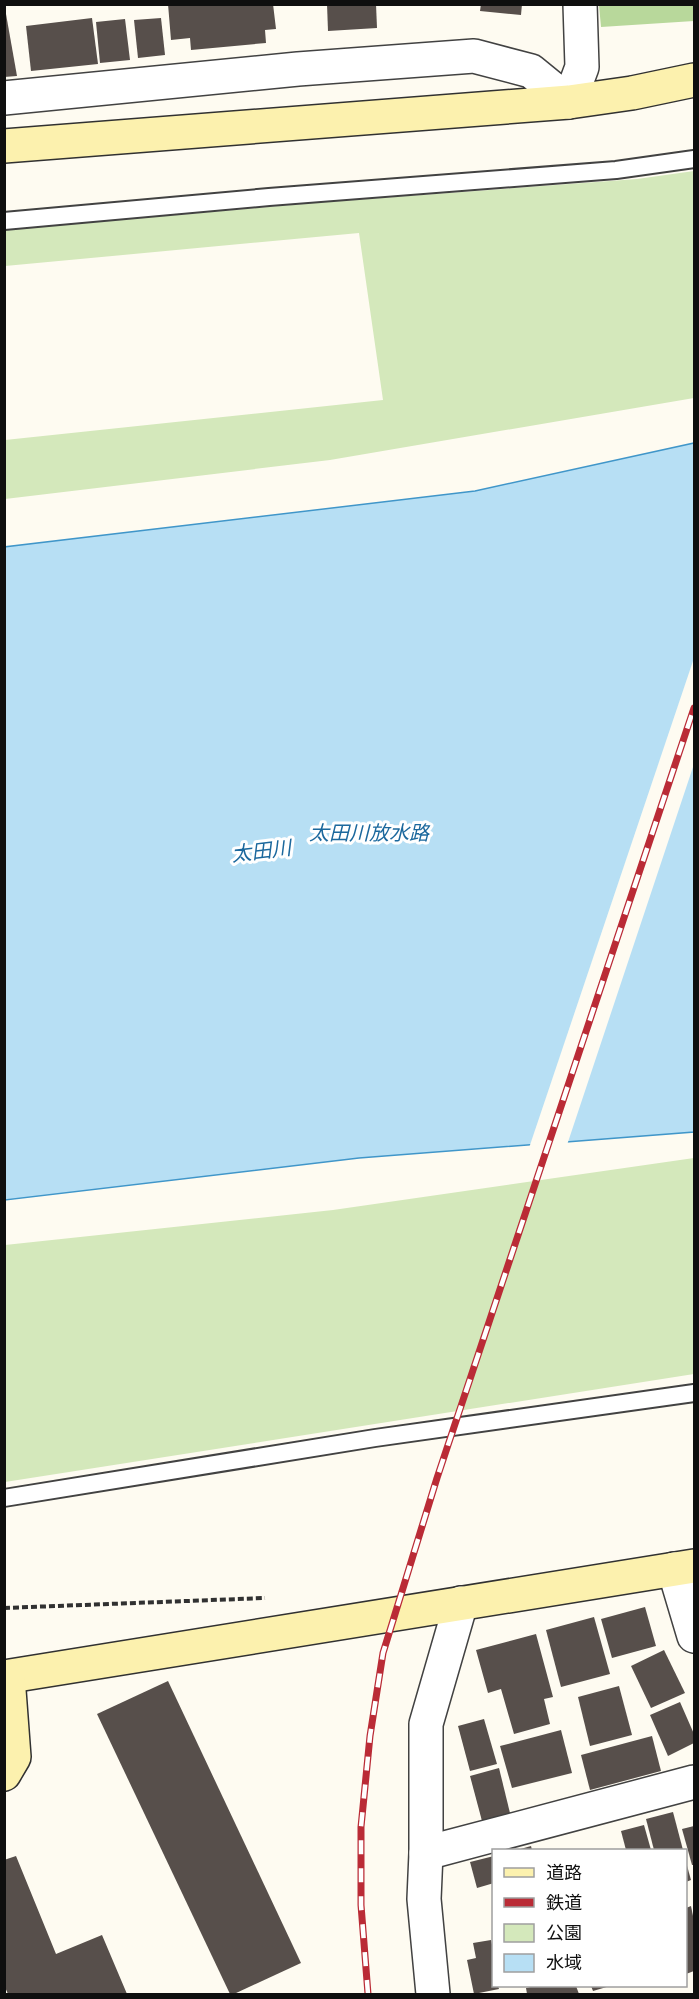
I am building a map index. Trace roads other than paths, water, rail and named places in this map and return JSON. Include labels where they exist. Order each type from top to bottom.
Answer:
[{"type":"street","points":[[569,102],[582,67],[580,4]]},
{"type":"street","points":[[4,98],[298,69],[474,56],[531,71],[569,102]]},
{"type":"street","points":[[4,146],[569,102],[632,93],[694,80]]},
{"type":"street","points":[[4,1774],[14,1757],[6,1677],[684,1567],[694,1636]]},
{"type":"street","points":[[434,1995],[424,1899],[426,1724],[461,1603]]},
{"type":"street","points":[[426,1853],[694,1782]]},
{"type":"lane","points":[[4,221],[269,197],[616,170],[694,159]]},
{"type":"lane","points":[[4,1498],[375,1438],[694,1393]]},
{"type":"water","name":"太田川放水路","points":[[694,443],[694,1132],[359,1158],[5,1200],[4,547],[475,491]]},
{"type":"railway","points":[[368,1994],[361,1905],[361,1827],[370,1736],[383,1653],[437,1478],[694,708]]},
{"type":"water label","name":"太田川","points":[[261,849]]}]
